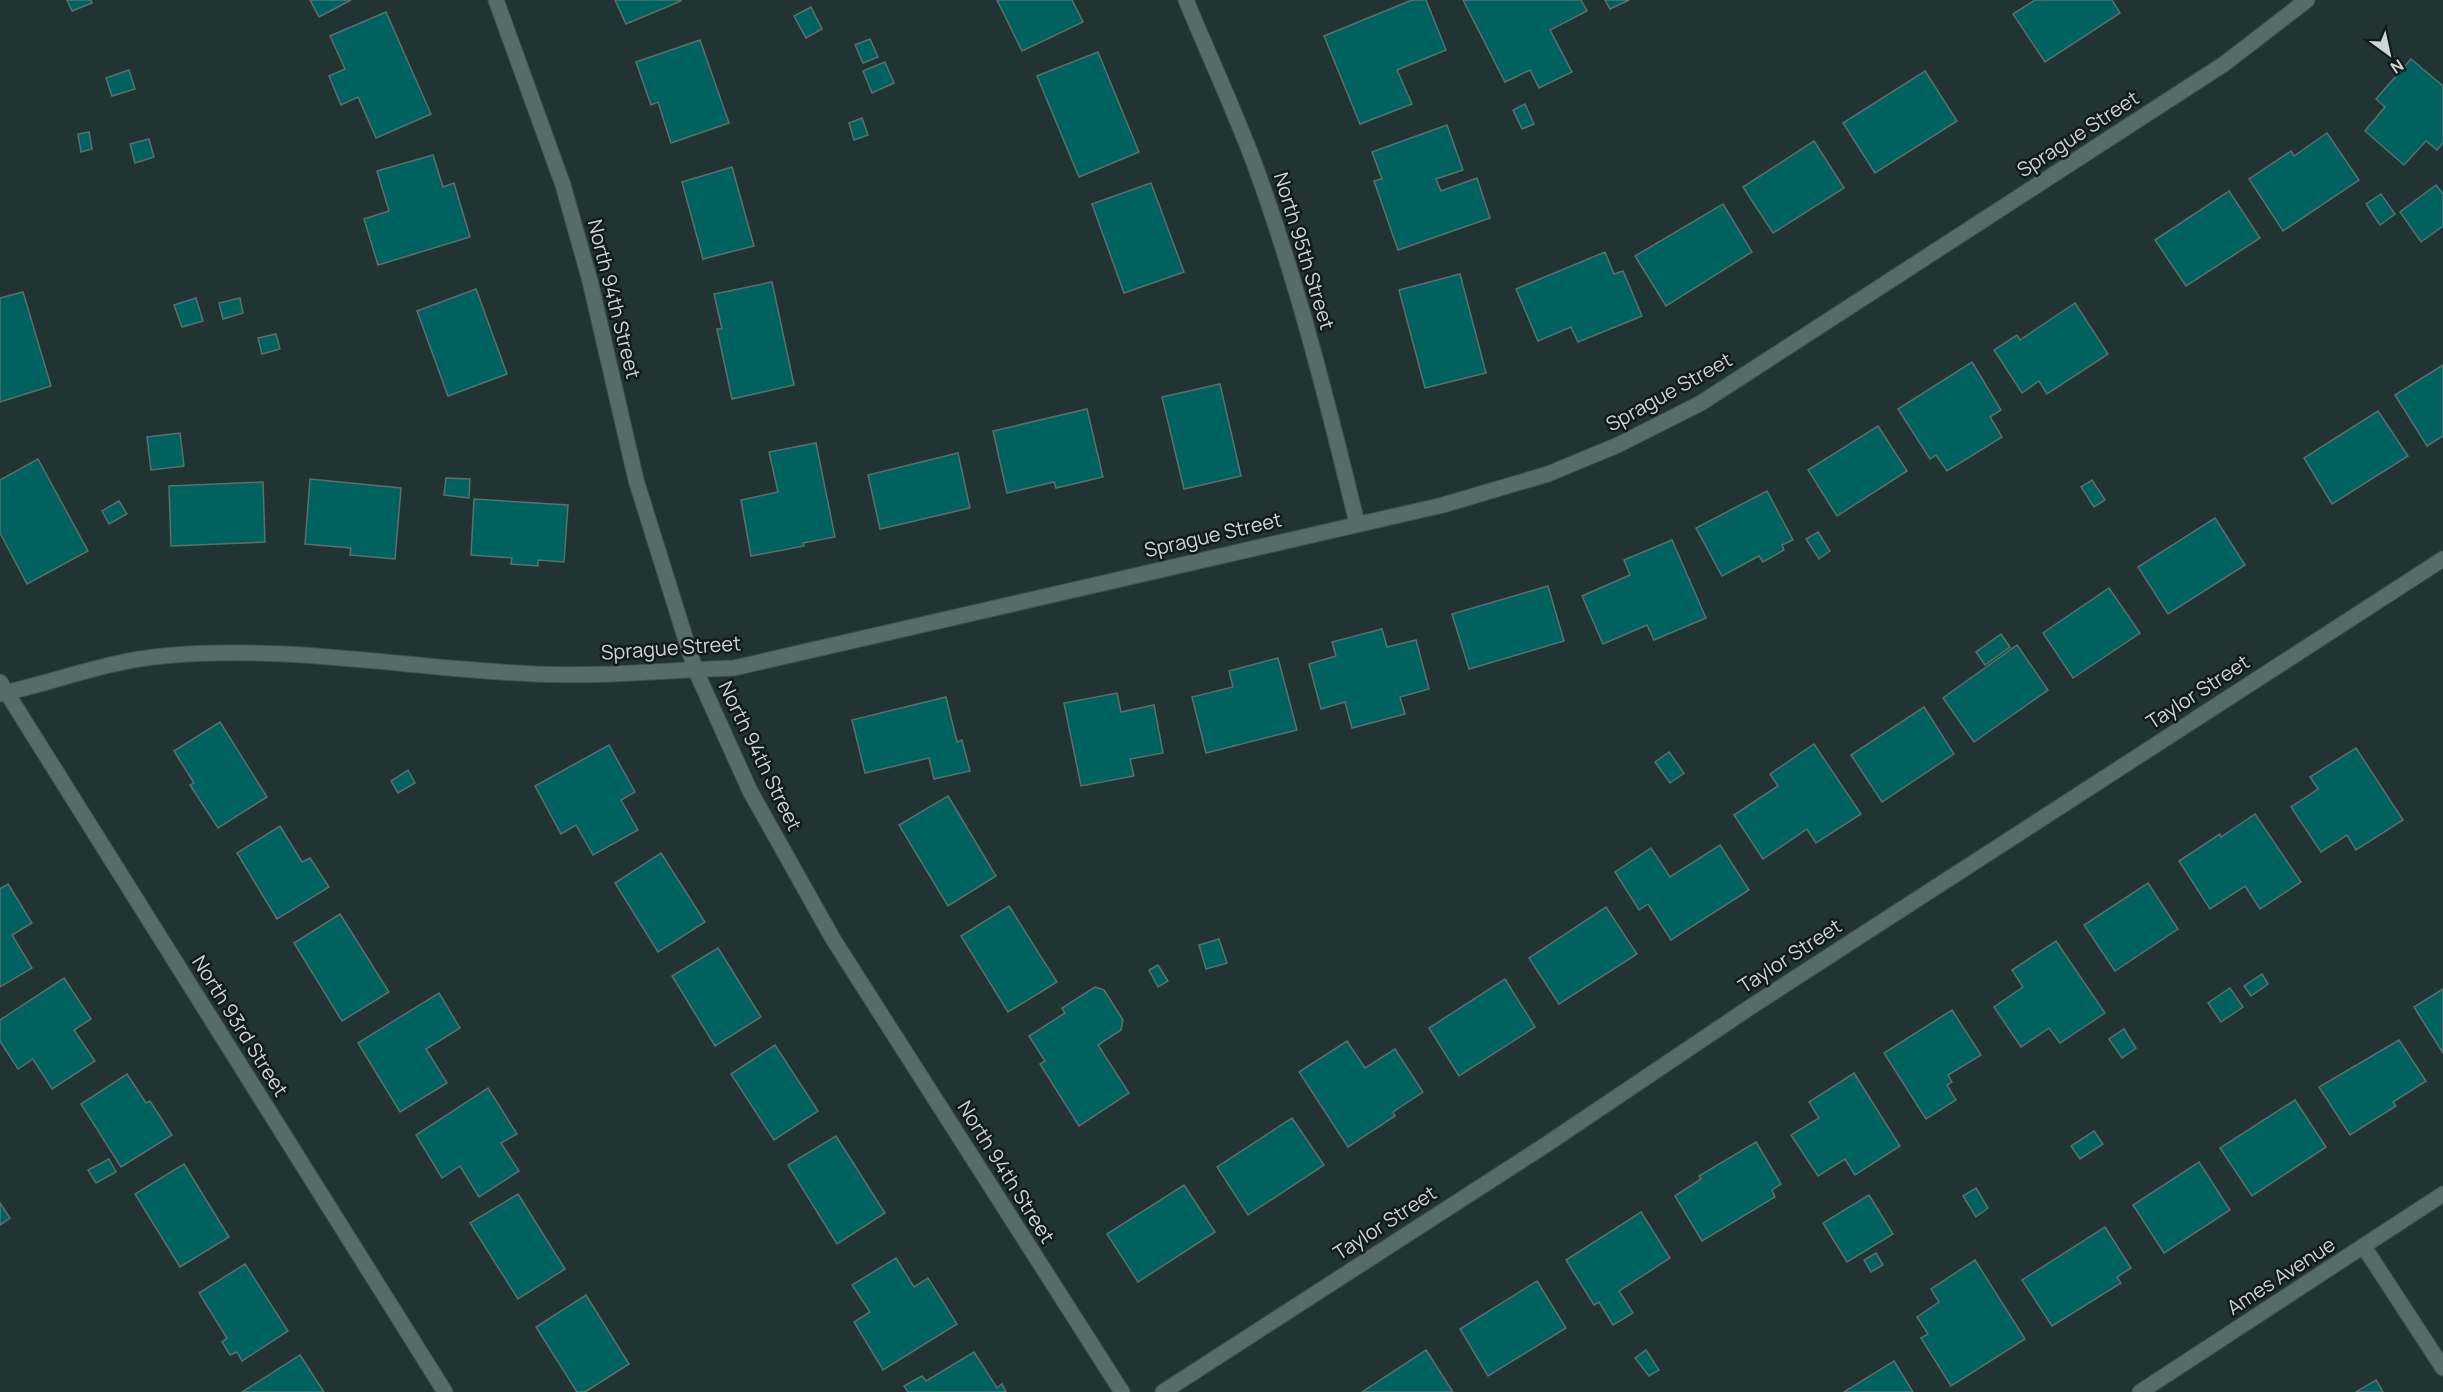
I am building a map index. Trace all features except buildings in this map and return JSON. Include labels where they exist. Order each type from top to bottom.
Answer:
[{"type":"street","name":"North 94th Street","points":[[496,0],[563,185],[590,281],[636,480],[695,669],[750,791],[833,939],[1122,1392]]},
{"type":"street","name":"North 95th Street","points":[[1186,0],[1256,167],[1278,233],[1334,426],[1357,523]]},
{"type":"street","name":"Sprague Street","points":[[2,690],[115,663],[161,656],[208,653],[289,653],[534,674],[630,675],[734,668],[1443,505],[1548,474],[1618,445],[1701,403],[2224,64],[2307,0]]},
{"type":"street","name":"Taylor Street","points":[[1163,1392],[1544,1146],[1752,1005],[2443,559]]},
{"type":"street","name":"North 93rd Street","points":[[2,690],[445,1392]]},
{"type":"street","name":"Ames Avenue","points":[[2140,1392],[2443,1194]]},
{"type":"street","points":[[2364,1247],[2443,1368]]}]
